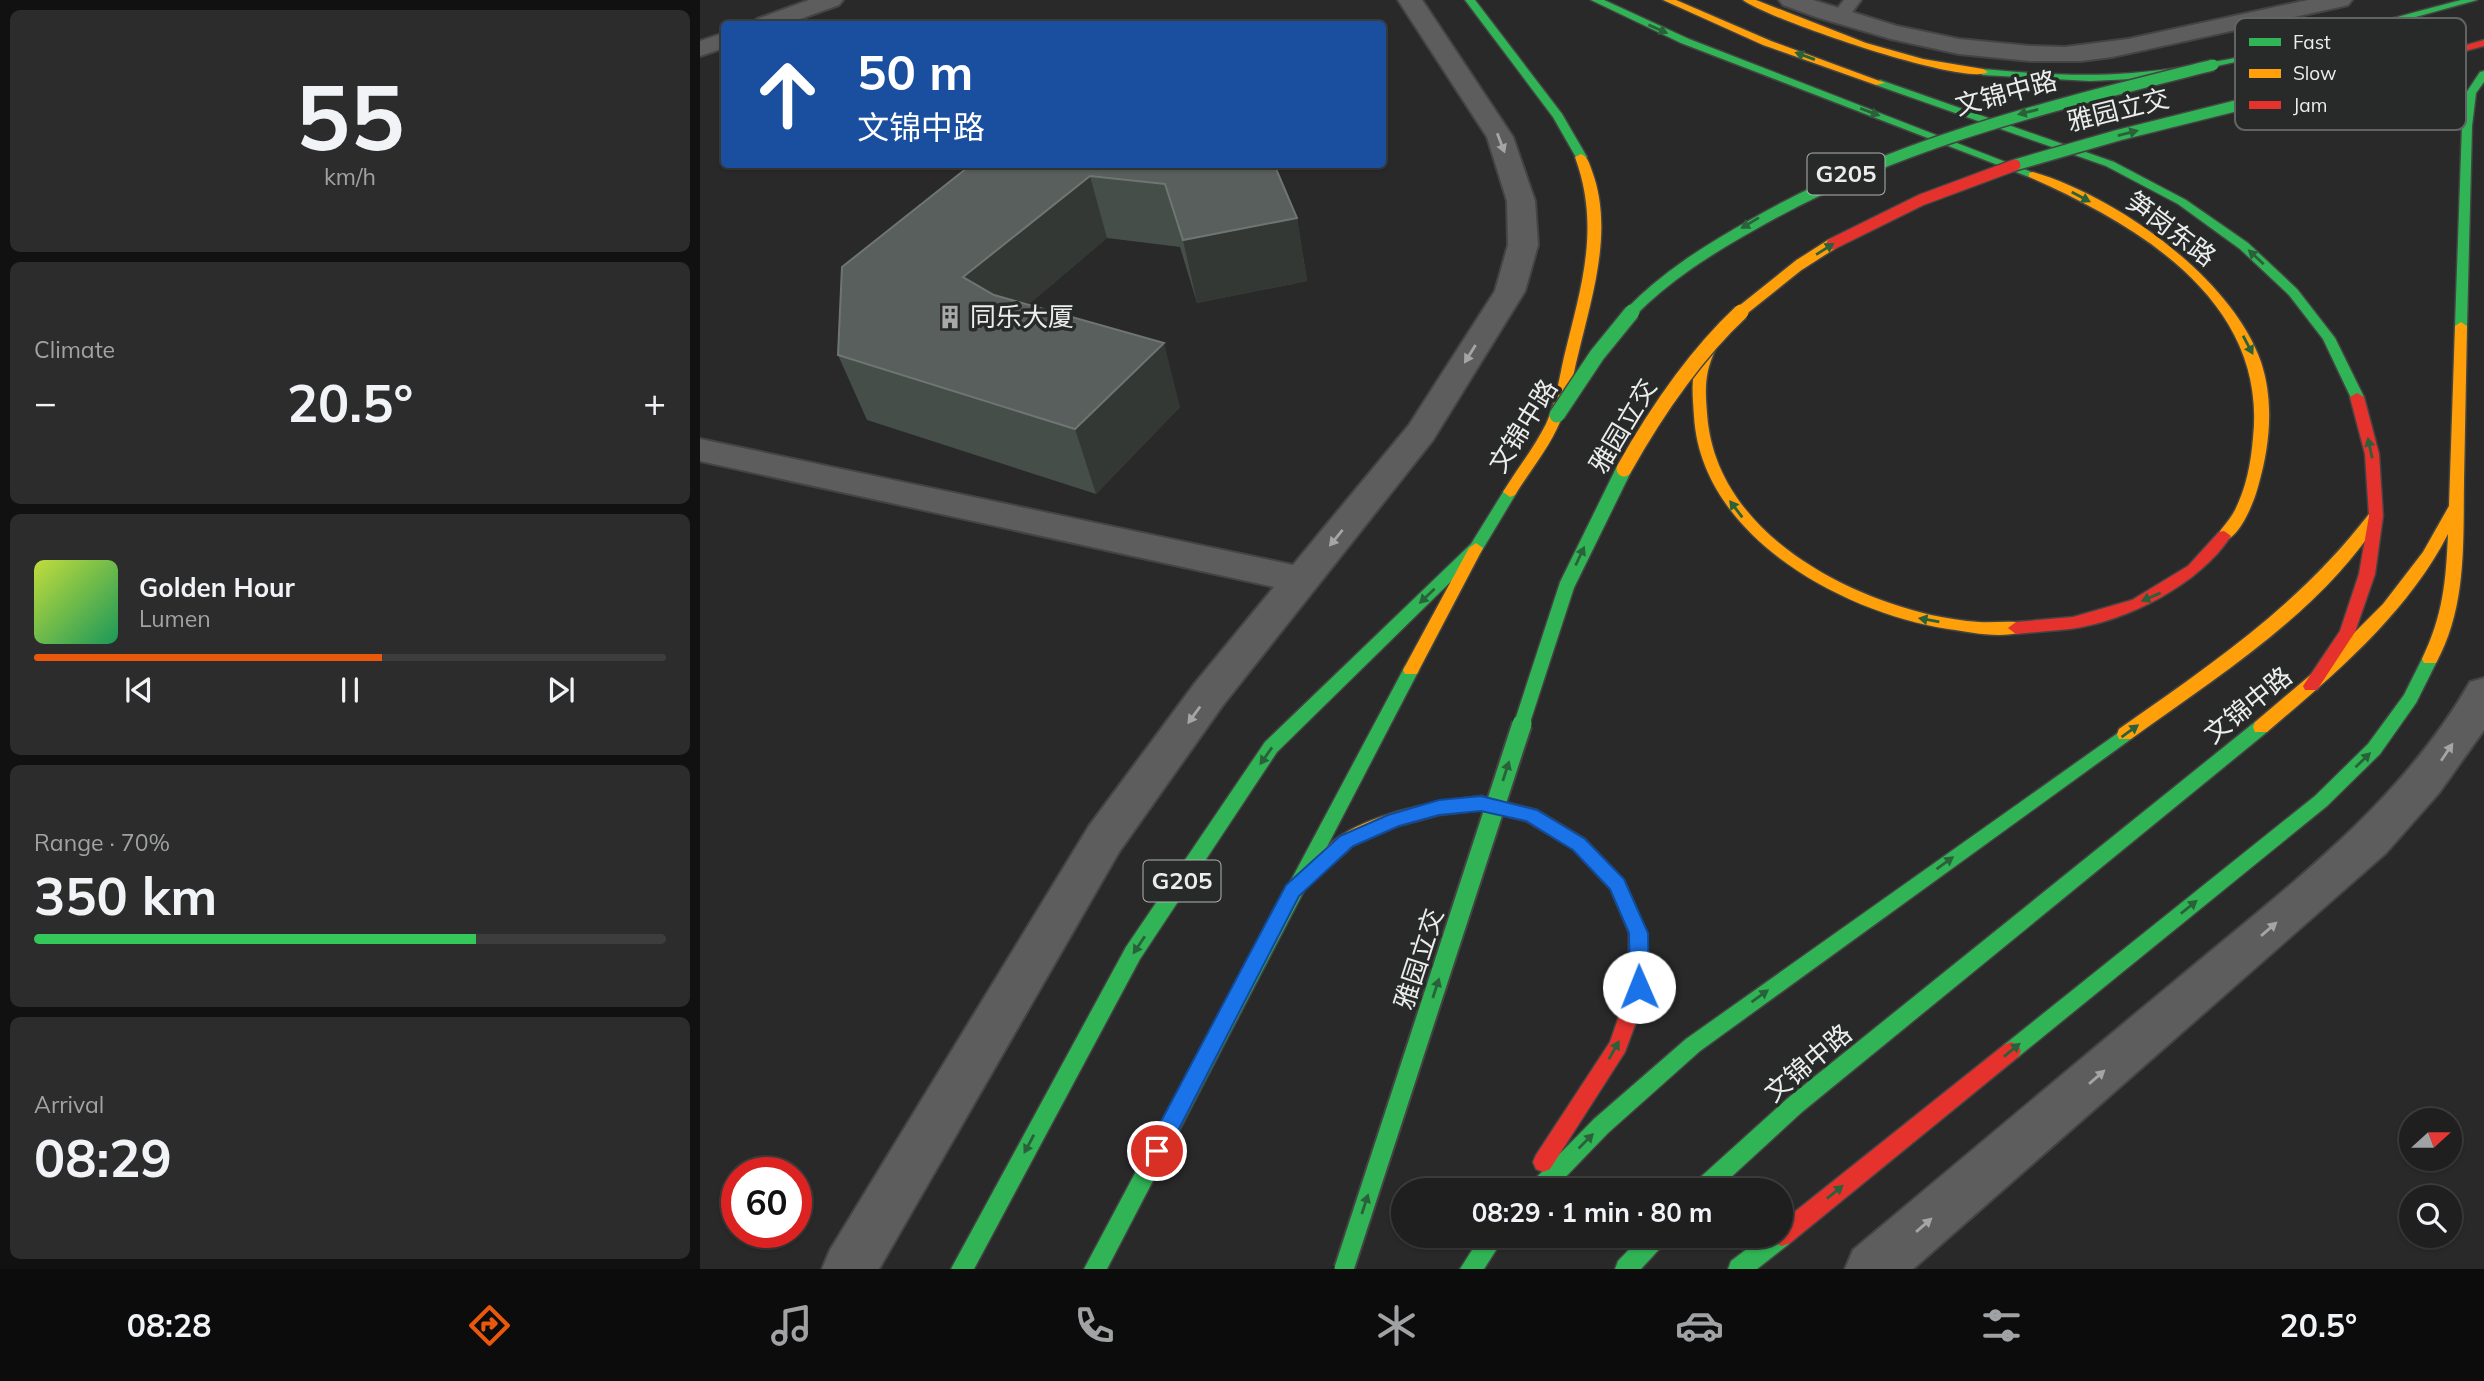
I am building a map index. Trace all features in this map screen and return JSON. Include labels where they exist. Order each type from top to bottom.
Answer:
[{"type":"main road","points":[[1470,0],[1558,116],[1589,173],[1594,210],[1592,252],[1585,301],[1556,415]]},
{"type":"main road","name":"笋岗东路","points":[[1596,0],[1685,41],[2056,184],[2115,215],[2172,254],[2217,296],[2251,346],[2265,392],[2264,445],[2240,518],[2208,560],[2162,592],[2119,610],[2050,627],[1975,628],[1906,616],[1841,591],[1777,552],[1737,512],[1712,471],[1700,439],[1700,376],[1715,336]]},
{"type":"main road","name":"笋岗东路","points":[[1668,0],[1768,43],[2109,164],[2182,202],[2244,246],[2293,292],[2329,338],[2360,408],[2372,454],[2376,516],[2367,574],[2347,632],[2311,686]]},
{"type":"main road","points":[[1748,0],[1871,49],[1951,69],[2021,77],[2090,78],[2148,74],[2213,65]]},
{"type":"main road","name":"文锦中路","points":[[2401,18],[2472,0]]},
{"type":"main road","name":"雅园立交","points":[[2466,48],[2484,43]]},
{"type":"main road","name":"文锦中路","points":[[1095,1269],[1292,891],[1476,548],[1556,415],[1635,307],[1682,269],[1787,201],[1900,152],[1955,132],[2235,60]]},
{"type":"main road","name":"文锦中路","points":[[1714,1178],[1795,1105],[2311,686],[2398,596],[2426,560],[2456,505],[2467,126],[2471,93],[2484,74]]},
{"type":"main road","name":"雅园立交","points":[[1344,1269],[1567,585],[1602,508],[1671,390],[1715,336],[1760,293],[1846,236],[1950,187],[2072,146],[2235,106]]},
{"type":"main road","points":[[1793,1225],[2321,801],[2374,750],[2410,699],[2440,638],[2454,585],[2456,505]]},
{"type":"main road","points":[[1550,1178],[1601,1126],[1693,1045],[2248,646],[2332,570],[2376,516]]},
{"type":"main road","name":"G205","points":[[962,1269],[1133,953],[1271,747],[1476,548]]},
{"type":"main road","points":[[1292,891],[1347,841],[1394,820],[1439,808],[1481,803],[1531,815],[1579,844],[1618,885],[1638,933],[1639,987],[1618,1046],[1532,1178]]},
{"type":"main road","points":[[1471,1269],[1486,1248]]},
{"type":"main road","points":[[1624,1269],[1644,1248]]},
{"type":"main road","points":[[1739,1269],[1765,1248]]},
{"type":"street","points":[[773,21],[831,0]]},
{"type":"street","points":[[849,1269],[1104,839],[1209,694],[1421,432],[1510,291],[1523,244],[1521,201],[1500,137],[1409,0]]},
{"type":"street","points":[[1791,0],[1846,9],[1924,40],[1993,52],[2065,54],[2122,48],[2235,23]]},
{"type":"street","points":[[2258,18],[2340,0]]},
{"type":"street","points":[[700,49],[721,41]]},
{"type":"street","points":[[700,450],[1302,580]]},
{"type":"street","points":[[1872,1269],[2351,859],[2393,819],[2444,758],[2484,693]]},
{"type":"building","points":[[967,168],[1276,168],[1297,218],[1183,240],[1165,184],[1090,176],[963,277],[994,295],[1164,343],[1075,429],[838,355],[842,267]]},
{"type":"traffic: fast","points":[[1470,0],[1558,116],[1581,157]]},
{"type":"traffic: fast","points":[[1596,0],[1685,41],[2033,175]]},
{"type":"traffic: fast","points":[[2406,18],[2472,0]]},
{"type":"traffic: fast","points":[[1983,72],[2068,78],[2111,77],[2154,74],[2235,60]]},
{"type":"traffic: fast","points":[[1557,415],[1607,341],[1652,291],[1697,258],[1788,204],[1846,176],[1965,132],[2027,113],[2213,65]]},
{"type":"traffic: fast","points":[[2461,326],[2467,126],[2471,93],[2484,74]]},
{"type":"traffic: fast","points":[[1880,83],[2110,164],[2182,202],[2244,246],[2293,292],[2329,338],[2357,397]]},
{"type":"traffic: fast","points":[[2015,165],[2235,106]]},
{"type":"traffic: fast","points":[[1344,1269],[1567,585],[1624,469]]},
{"type":"traffic: fast","points":[[962,1269],[1133,953],[1271,747],[1476,548],[1510,492]]},
{"type":"traffic: fast","points":[[2011,1051],[2321,801],[2374,749],[2410,699],[2430,659]]},
{"type":"traffic: fast","points":[[1095,1269],[1411,670]]},
{"type":"traffic: fast","points":[[1714,1178],[1795,1105],[2261,727]]},
{"type":"traffic: fast","points":[[1550,1178],[1601,1126],[1693,1045],[2125,734]]},
{"type":"traffic: fast","points":[[1471,1269],[1486,1248]]},
{"type":"traffic: fast","points":[[1626,1269],[1645,1248]]},
{"type":"traffic: fast","points":[[1739,1269],[1766,1248]]},
{"type":"traffic: slow","points":[[1668,0],[1767,43],[1880,83]]},
{"type":"traffic: slow","points":[[1748,0],[1892,54],[1983,72]]},
{"type":"traffic: slow","points":[[1510,492],[1542,443],[1557,413],[1589,282],[1595,230],[1594,205],[1590,180],[1581,157]]},
{"type":"traffic: slow","points":[[2033,175],[2077,194],[2121,218],[2164,247],[2202,281],[2233,319],[2254,362],[2263,409],[2258,460],[2250,491],[2237,519],[2224,536]]},
{"type":"traffic: slow","points":[[1624,469],[1664,402],[1712,342],[1768,288],[1832,244]]},
{"type":"traffic: slow","points":[[2430,659],[2440,638],[2454,585],[2461,326]]},
{"type":"traffic: slow","points":[[1715,336],[1699,380],[1701,426],[1706,452],[1715,476],[1737,510],[1767,541],[1804,568],[1845,591],[1889,608],[1933,621],[1976,628],[2016,628]]},
{"type":"traffic: slow","points":[[2261,727],[2327,670],[2388,608],[2428,556],[2453,510]]},
{"type":"traffic: slow","points":[[2125,734],[2282,617],[2336,566],[2374,518]]},
{"type":"traffic: slow","points":[[1411,670],[1476,548]]},
{"type":"traffic: slow","points":[[1310,874],[1347,841],[1394,820],[1439,808],[1481,803],[1531,815],[1579,844],[1618,885],[1638,933],[1639,987]]},
{"type":"traffic: jam","points":[[2466,48],[2484,43]]},
{"type":"traffic: jam","points":[[1832,244],[1921,200],[2015,165]]},
{"type":"traffic: jam","points":[[2311,686],[2347,632],[2367,574],[2376,516],[2372,454],[2357,397]]},
{"type":"traffic: jam","points":[[2016,628],[2073,623],[2137,604],[2193,570],[2224,536]]},
{"type":"traffic: jam","points":[[1543,1162],[1618,1046],[1639,987]]},
{"type":"traffic: jam","points":[[1793,1226],[2011,1051]]},
{"type":"place","name":"同乐大厦","points":[[950,317]]},
{"type":"route","points":[[1157,1151],[1292,891],[1347,841],[1394,820],[1439,808],[1481,803],[1531,815],[1579,844],[1618,885],[1638,933],[1639,987]]}]
